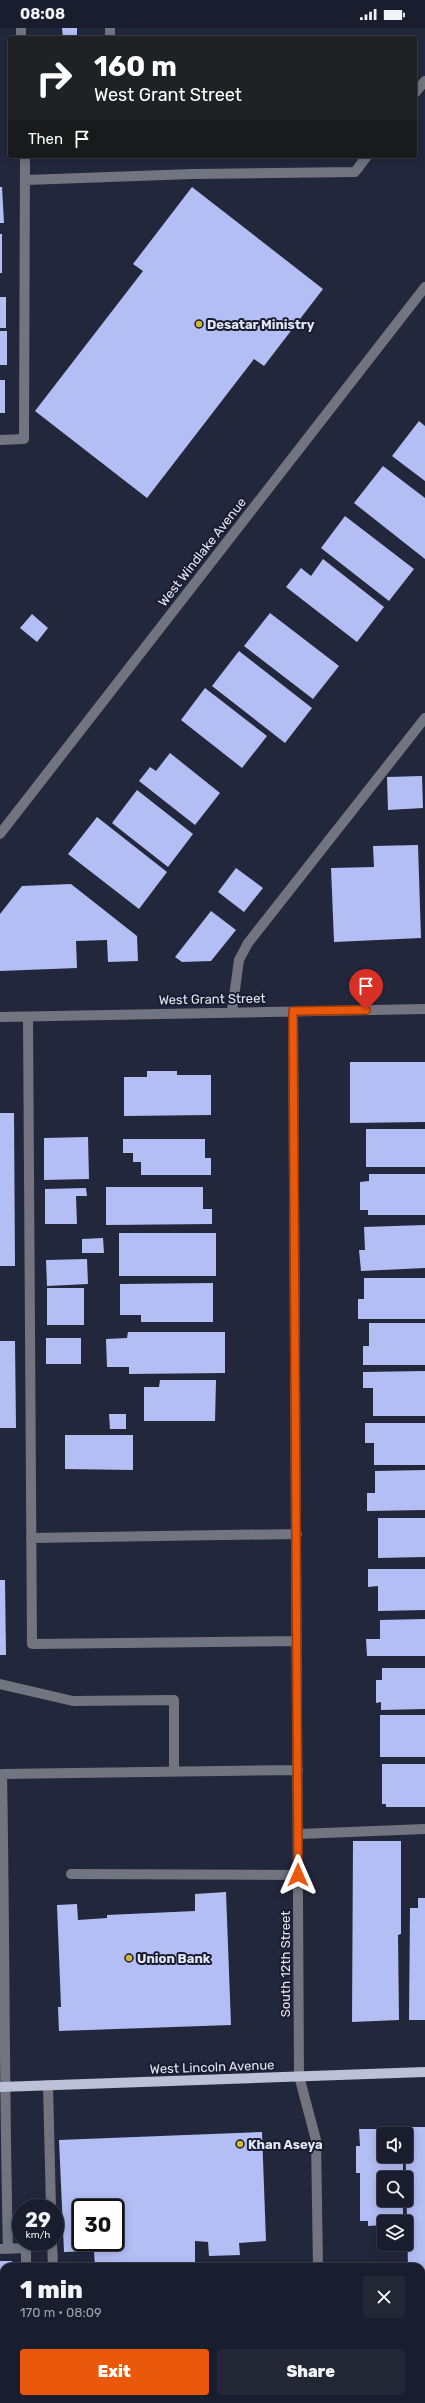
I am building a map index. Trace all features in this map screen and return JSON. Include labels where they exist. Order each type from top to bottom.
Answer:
[{"type":"main road","name":"West Lincoln Avenue","points":[[2,2087],[425,2072]]},
{"type":"street","points":[[417,91],[425,81]]},
{"type":"street","points":[[0,440],[24,439],[25,158]]},
{"type":"street","points":[[26,180],[192,174],[355,172],[366,158]]},
{"type":"street","name":"West Windlake Avenue","points":[[0,834],[425,287]]},
{"type":"street","points":[[232,1011],[239,960],[248,943],[425,718]]},
{"type":"street","name":"West Grant Street","points":[[0,1017],[232,1011],[425,1009]]},
{"type":"street","name":"South 12th Street","points":[[293,1011],[299,1834],[299,2076],[316,2140],[318,2263]]},
{"type":"street","points":[[28,1017],[32,1644],[297,1641]]},
{"type":"street","points":[[32,1538],[297,1534]]},
{"type":"street","points":[[0,1684],[73,1701],[174,1700],[174,1772]]},
{"type":"street","points":[[26,2263],[26,2248],[4,2249],[1,1770],[174,1772],[298,1770]]},
{"type":"street","points":[[299,1834],[425,1829]]},
{"type":"street","points":[[71,1874],[298,1875]]},
{"type":"street","points":[[48,2085],[51,2199]]},
{"type":"street","points":[[52,2251],[53,2263]]},
{"type":"building","points":[[62,28],[77,28],[77,36],[63,36]]},
{"type":"building","points":[[0,187],[2,187],[4,223],[0,223]]},
{"type":"building","name":"Desatar Ministry","points":[[192,187],[323,289],[264,366],[254,359],[147,498],[35,411],[143,271],[133,264]]},
{"type":"building","points":[[0,234],[2,234],[2,273],[0,273]]},
{"type":"building","points":[[0,297],[6,297],[6,328],[0,328]]},
{"type":"building","points":[[0,331],[7,331],[7,365],[0,365]]},
{"type":"building","points":[[0,380],[5,380],[5,413],[0,413]]},
{"type":"building","points":[[419,421],[425,426],[425,481],[392,456]]},
{"type":"building","points":[[383,466],[425,498],[425,559],[354,503]]},
{"type":"building","points":[[345,516],[414,569],[389,601],[321,548]]},
{"type":"building","points":[[323,559],[384,607],[357,642],[286,587],[301,568],[311,576]]},
{"type":"building","points":[[270,613],[339,666],[313,699],[244,646]]},
{"type":"building","points":[[32,614],[48,628],[37,642],[20,628]]},
{"type":"building","points":[[239,651],[312,708],[285,743],[212,686]]},
{"type":"building","points":[[205,688],[267,736],[242,768],[181,720]]},
{"type":"building","points":[[170,753],[220,793],[195,825],[139,781],[150,767],[156,771]]},
{"type":"building","points":[[422,776],[423,808],[388,810],[387,777]]},
{"type":"building","points":[[137,790],[193,834],[168,867],[112,823]]},
{"type":"building","points":[[97,817],[167,872],[139,909],[68,854]]},
{"type":"building","points":[[418,845],[421,938],[334,942],[331,868],[374,867],[373,846]]},
{"type":"building","points":[[236,868],[263,888],[244,912],[218,892]]},
{"type":"building","points":[[71,884],[137,936],[138,961],[108,962],[107,940],[76,941],[77,968],[0,971],[0,914],[22,886]]},
{"type":"building","points":[[211,911],[236,930],[211,961],[182,962],[175,957]]},
{"type":"building","points":[[350,1062],[425,1062],[425,1122],[350,1123]]},
{"type":"building","points":[[147,1071],[177,1071],[177,1075],[211,1075],[211,1115],[124,1116],[124,1077],[147,1077]]},
{"type":"building","points":[[0,1113],[14,1113],[15,1266],[0,1266]]},
{"type":"building","points":[[366,1129],[425,1129],[425,1167],[366,1167]]},
{"type":"building","points":[[88,1137],[89,1179],[44,1180],[44,1138]]},
{"type":"building","points":[[123,1139],[205,1139],[205,1158],[211,1158],[211,1175],[141,1175],[141,1162],[133,1162],[133,1153],[123,1153]]},
{"type":"building","points":[[369,1174],[425,1174],[425,1215],[368,1215],[368,1210],[360,1210],[360,1182],[369,1181]]},
{"type":"building","points":[[106,1187],[203,1187],[203,1209],[212,1209],[212,1224],[106,1225]]},
{"type":"building","points":[[86,1188],[87,1196],[76,1196],[77,1224],[45,1224],[45,1189]]},
{"type":"building","points":[[425,1225],[425,1268],[361,1271],[359,1250],[365,1250],[364,1227]]},
{"type":"building","points":[[119,1233],[216,1233],[216,1276],[119,1276]]},
{"type":"building","points":[[103,1238],[104,1253],[82,1253],[82,1239]]},
{"type":"building","points":[[87,1259],[88,1284],[47,1286],[46,1260]]},
{"type":"building","points":[[364,1278],[425,1278],[425,1319],[358,1319],[358,1299],[364,1299]]},
{"type":"building","points":[[213,1283],[213,1322],[141,1322],[141,1315],[120,1315],[120,1284]]},
{"type":"building","points":[[47,1288],[84,1288],[84,1325],[47,1325]]},
{"type":"building","points":[[369,1323],[425,1323],[425,1365],[363,1365],[363,1346],[369,1346]]},
{"type":"building","points":[[128,1332],[225,1332],[225,1373],[129,1374],[129,1367],[107,1367],[106,1339],[127,1338]]},
{"type":"building","points":[[46,1338],[81,1338],[81,1364],[46,1364]]},
{"type":"building","points":[[0,1341],[15,1341],[16,1428],[0,1428]]},
{"type":"building","points":[[425,1371],[425,1416],[373,1416],[373,1388],[363,1388],[363,1372]]},
{"type":"building","points":[[160,1380],[216,1380],[215,1421],[144,1421],[144,1387],[159,1387]]},
{"type":"building","points":[[109,1414],[126,1414],[126,1429],[110,1429]]},
{"type":"building","points":[[365,1423],[425,1423],[425,1465],[374,1465],[374,1443],[365,1443]]},
{"type":"building","points":[[65,1435],[133,1435],[133,1470],[65,1469]]},
{"type":"building","points":[[425,1470],[425,1510],[367,1511],[367,1493],[375,1493],[375,1471]]},
{"type":"building","points":[[378,1518],[425,1518],[425,1557],[378,1558]]},
{"type":"building","points":[[368,1569],[425,1569],[425,1610],[378,1611],[378,1586],[368,1587]]},
{"type":"building","points":[[0,1580],[5,1580],[6,1655],[0,1655]]},
{"type":"building","points":[[425,1619],[425,1656],[367,1656],[366,1639],[380,1639],[380,1620]]},
{"type":"building","points":[[382,1668],[425,1668],[425,1709],[381,1710],[381,1702],[376,1703],[376,1680],[382,1680]]},
{"type":"building","points":[[380,1715],[425,1715],[425,1757],[380,1757]]},
{"type":"building","points":[[382,1764],[425,1764],[425,1807],[386,1807],[386,1804],[382,1804]]},
{"type":"building","points":[[353,1841],[401,1841],[401,1934],[398,1935],[399,2020],[352,2022]]},
{"type":"building","points":[[226,1892],[231,2025],[59,2031],[58,2007],[61,2007],[57,1905],[77,1904],[78,1920],[107,1918],[107,1915],[195,1911],[195,1894]]},
{"type":"building","points":[[418,1898],[425,1898],[425,2020],[409,2020],[410,1908],[418,1908]]},
{"type":"building","points":[[413,2127],[425,2127],[425,2263],[408,2263],[408,2251],[413,2251],[413,2215],[407,2215],[407,2207],[413,2207],[413,2171],[406,2171],[406,2163],[413,2163]]},
{"type":"building","points":[[359,2129],[377,2129],[377,2163],[403,2163],[403,2171],[377,2171],[377,2207],[403,2207],[403,2215],[377,2215],[377,2225],[368,2226],[368,2221],[360,2221],[360,2173],[356,2173],[356,2146],[360,2146]]},
{"type":"building","points":[[262,2132],[266,2241],[239,2243],[240,2255],[209,2256],[208,2242],[195,2241],[195,2263],[95,2263],[94,2251],[64,2252],[64,2199],[62,2199],[59,2140]]},
{"type":"building","points":[[0,2261],[12,2261],[12,2263],[0,2263]]},
{"type":"place","name":"Desatar Ministry","points":[[199,324]]},
{"type":"place","name":"Union Bank","points":[[129,1958]]},
{"type":"place","name":"Khan Aseya","points":[[240,2144]]},
{"type":"route","points":[[298,1875],[299,1834],[293,1011],[366,1010]]}]
